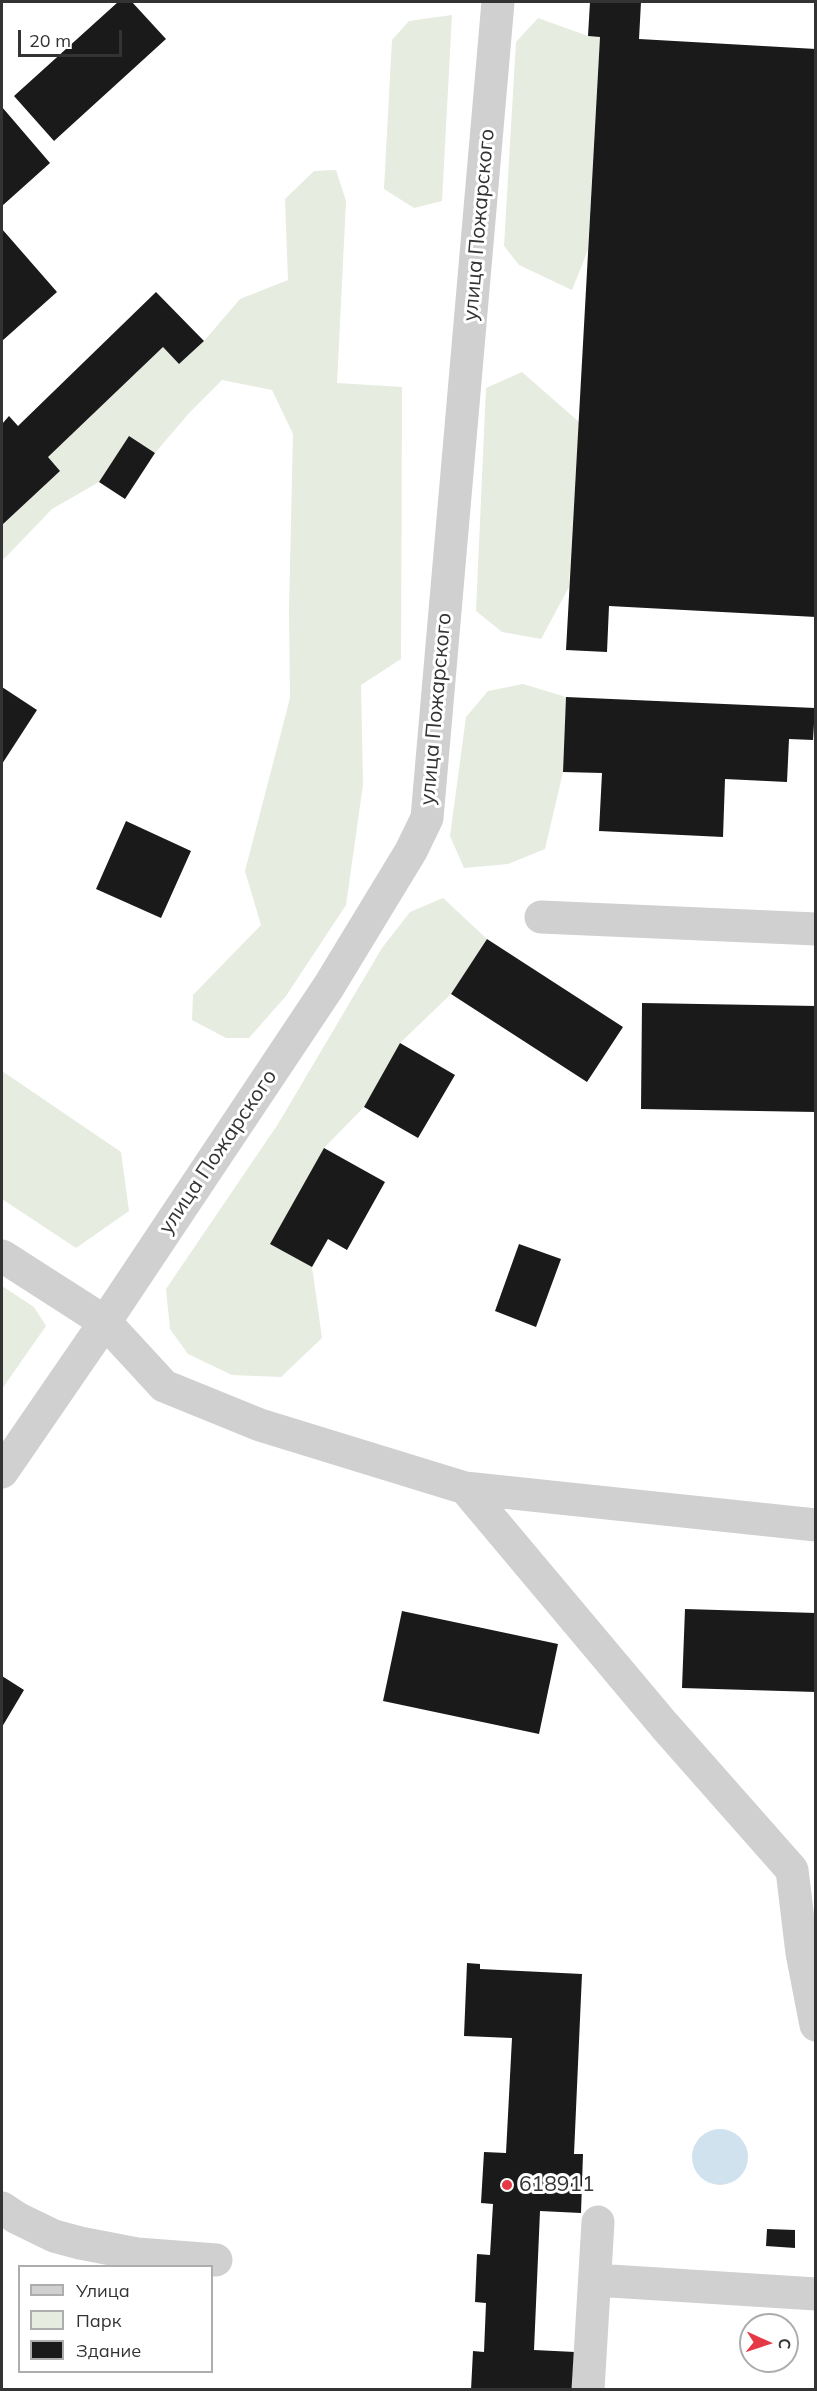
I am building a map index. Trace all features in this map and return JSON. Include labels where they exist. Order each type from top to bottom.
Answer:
[{"type":"street","name":"улица Пожарского","points":[[2,1472],[329,986],[411,851],[427,818],[498,2]]},
{"type":"street","points":[[541,916],[816,929]]},
{"type":"street","points":[[2,1256],[105,1322],[164,1386],[260,1425],[465,1488],[816,1525]]},
{"type":"street","points":[[465,1488],[664,1725],[804,1874],[802,1953],[816,2025]]},
{"type":"street","points":[[2,2208],[54,2236],[80,2243],[137,2254],[216,2260]]},
{"type":"street","points":[[588,2390],[598,2222]]},
{"type":"street","points":[[595,2280],[816,2294]]},
{"type":"green space","points":[[452,15],[442,201],[414,208],[384,189],[392,40],[409,21]]},
{"type":"green space","points":[[538,18],[588,36],[600,37],[588,250],[572,290],[519,265],[504,246],[516,42]]},
{"type":"green space","points":[[336,170],[346,201],[337,383],[402,387],[401,659],[361,685],[363,785],[346,905],[286,996],[249,1038],[226,1038],[192,1020],[193,995],[261,925],[245,871],[290,698],[289,609],[293,434],[272,390],[222,380],[190,412],[155,453],[129,437],[99,482],[52,509],[2,561],[2,525],[60,471],[48,457],[163,347],[179,364],[204,341],[240,299],[288,280],[285,199],[314,171]]},
{"type":"green space","points":[[522,372],[579,422],[569,587],[541,639],[502,632],[476,611],[486,388]]},
{"type":"green space","points":[[523,684],[566,697],[563,772],[545,849],[508,864],[464,868],[450,836],[466,717],[488,691]]},
{"type":"green space","points":[[443,898],[487,939],[451,994],[400,1043],[364,1107],[324,1148],[271,1243],[312,1267],[322,1338],[281,1377],[232,1375],[188,1354],[170,1329],[166,1289],[278,1124],[382,948],[410,912]]},
{"type":"green space","points":[[2,1071],[121,1152],[129,1211],[76,1248],[2,1199]]},
{"type":"green space","points":[[2,1286],[34,1307],[46,1326],[2,1389]]},
{"type":"water","points":[[720,2129],[731,2131],[740,2137],[746,2146],[748,2157],[746,2168],[740,2177],[731,2183],[720,2185],[709,2183],[700,2177],[694,2168],[692,2157],[694,2146],[700,2137],[709,2131]]},
{"type":"building","points":[[118,2],[132,2],[166,39],[54,141],[14,96]]},
{"type":"building","points":[[590,2],[641,2],[639,39],[816,49],[816,617],[609,606],[607,652],[566,650],[600,37],[588,36]]},
{"type":"building","points":[[2,107],[50,163],[2,206]]},
{"type":"building","points":[[2,229],[57,292],[2,341]]},
{"type":"building","points":[[156,292],[204,341],[179,364],[163,347],[48,457],[60,471],[2,525],[2,424],[9,416],[18,426]]},
{"type":"building","points":[[129,436],[155,453],[125,499],[99,482]]},
{"type":"building","points":[[2,687],[37,710],[2,764]]},
{"type":"building","points":[[566,697],[815,708],[813,740],[789,739],[787,782],[725,779],[723,837],[599,831],[602,773],[563,772]]},
{"type":"building","points":[[126,821],[191,851],[161,918],[96,889]]},
{"type":"building","points":[[487,939],[623,1027],[587,1082],[451,994]]},
{"type":"building","points":[[642,1003],[816,1006],[816,1112],[641,1109]]},
{"type":"building","points":[[400,1043],[455,1075],[418,1138],[364,1107]]},
{"type":"building","points":[[324,1148],[385,1182],[347,1250],[328,1239],[312,1267],[270,1244]]},
{"type":"building","points":[[519,1244],[561,1259],[536,1327],[495,1311]]},
{"type":"building","points":[[685,1609],[816,1613],[816,1692],[682,1688]]},
{"type":"building","points":[[402,1611],[558,1644],[539,1734],[383,1701]]},
{"type":"building","points":[[2,1676],[24,1690],[2,1727]]},
{"type":"building","points":[[467,1963],[480,1964],[480,1969],[582,1974],[574,2154],[583,2154],[581,2213],[540,2211],[534,2350],[575,2352],[573,2390],[471,2390],[473,2351],[484,2352],[486,2303],[475,2302],[477,2254],[490,2255],[493,2204],[481,2203],[484,2152],[506,2153],[512,2038],[464,2036]]},
{"type":"building","points":[[767,2229],[795,2230],[795,2248],[766,2246]]},
{"type":"place","name":"618911","points":[[507,2185]]}]
